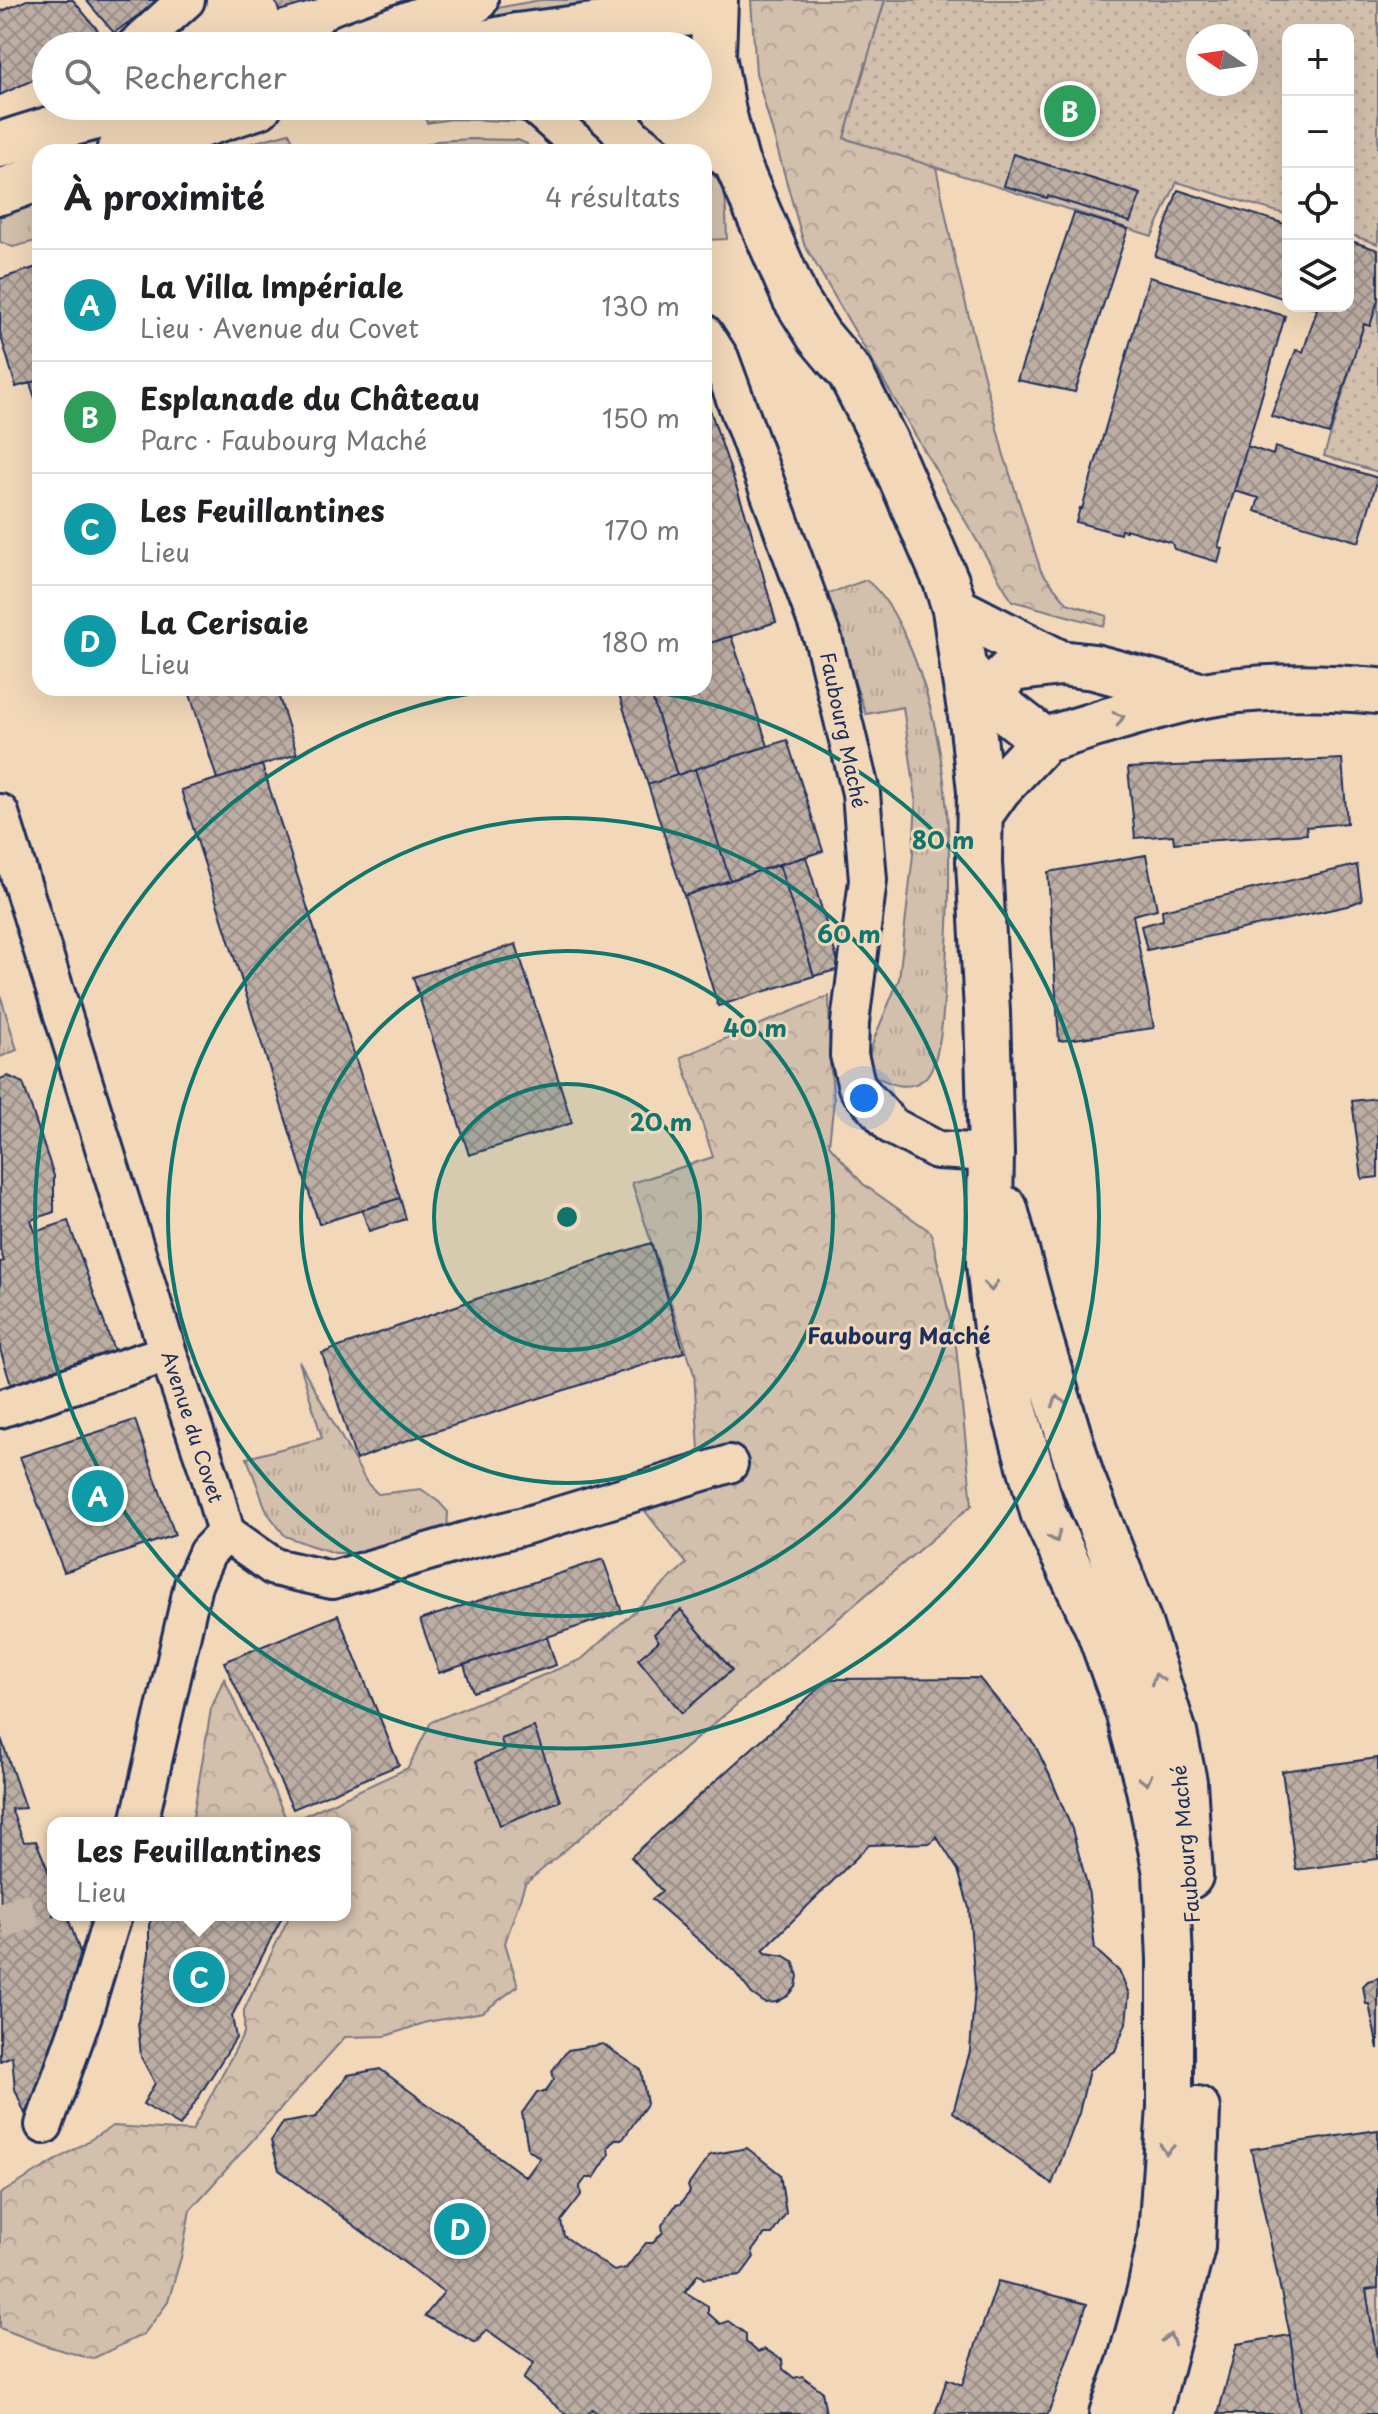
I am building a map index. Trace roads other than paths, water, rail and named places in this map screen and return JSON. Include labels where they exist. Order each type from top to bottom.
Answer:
[{"type":"street","points":[[151,32],[186,0]]},
{"type":"street","points":[[387,32],[475,0]]},
{"type":"street","points":[[575,32],[714,5]]},
{"type":"street","name":"Faubourg Maché","points":[[714,5],[713,55],[736,161],[795,298],[819,336],[850,373],[886,443],[946,581],[974,697],[981,813],[979,862],[991,1153],[989,1263],[996,1329],[1043,1512],[1099,1630],[1128,1711],[1149,1789],[1166,1873],[1170,1959],[1170,2107],[1161,2237],[1130,2363],[1112,2414]]},
{"type":"street","points":[[0,145],[52,127],[144,120]]},
{"type":"street","points":[[551,120],[578,144]]},
{"type":"street","points":[[682,120],[736,161]]},
{"type":"street","points":[[0,192],[32,181]]},
{"type":"street","name":"Faubourg Maché","points":[[712,346],[720,358],[824,642],[861,793],[868,880],[850,1023],[849,1055],[857,1087],[892,1126],[937,1150],[991,1153]]},
{"type":"street","points":[[955,609],[1060,663]]},
{"type":"street","points":[[1044,740],[974,697],[1012,669],[1060,663],[1094,667],[1202,696]]},
{"type":"street","points":[[981,813],[998,789],[1044,740],[1202,696],[1267,689],[1348,688],[1378,691]]},
{"type":"street","name":"Avenue du Covet","points":[[0,813],[226,1533]]},
{"type":"street","name":"Faubourg Maché","points":[[991,1153],[1081,1476],[1138,1620],[1174,1733],[1184,1782],[1194,1925],[1196,2177],[1192,2247],[1148,2414]]},
{"type":"street","points":[[0,1409],[168,1353]]},
{"type":"street","points":[[140,1817],[193,1585],[207,1553],[226,1533],[274,1567],[332,1580],[729,1464]]},
{"type":"street","points":[[44,2125],[83,2015],[111,1921]]},
{"type":"tunnel","points":[[0,1921],[47,1905]]},
{"type":"place","name":"Esplanade du Château","points":[[1070,111]]},
{"type":"place","name":"La Villa Impériale","points":[[98,1496]]},
{"type":"place","name":"Les Feuillantines","points":[[199,1977]]},
{"type":"place","name":"La Cerisaie","points":[[460,2229]]},
{"type":"district","name":"Faubourg Maché","points":[[899,1336]]}]
